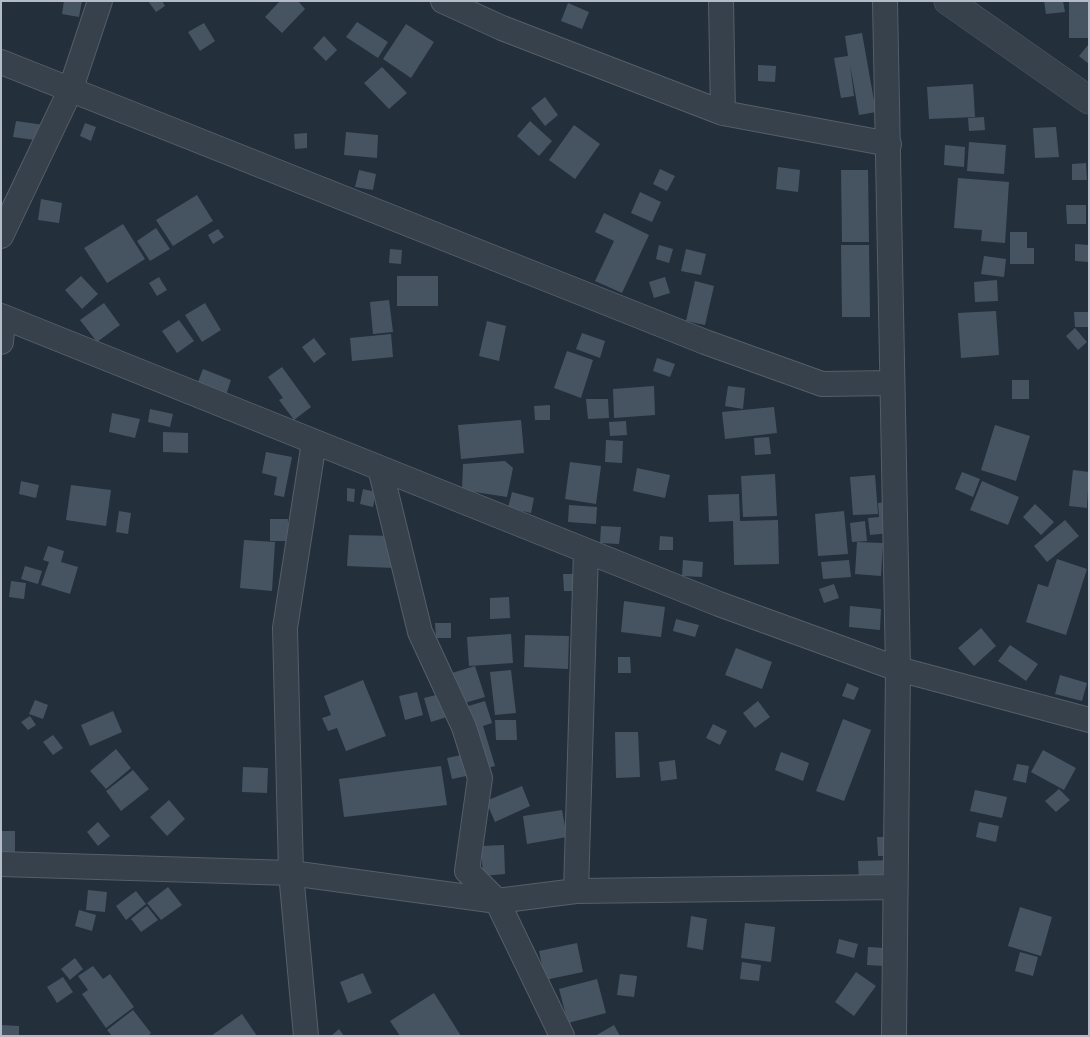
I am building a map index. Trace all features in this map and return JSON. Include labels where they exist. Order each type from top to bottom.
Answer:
[{"type":"street","points":[[1,236],[70,91],[100,1]]},
{"type":"street","points":[[443,1],[502,28],[723,112],[888,144]]},
{"type":"street","points":[[721,1],[723,112]]},
{"type":"street","points":[[885,1],[898,669],[894,1036]]},
{"type":"street","points":[[948,1],[1089,100]]},
{"type":"street","points":[[1,62],[704,342],[822,384],[891,384]]},
{"type":"street","points":[[1,342],[2,317],[719,604],[898,669],[1089,720]]},
{"type":"street","points":[[306,1036],[291,873],[284,628],[314,442]]},
{"type":"street","points":[[380,468],[420,632],[464,727],[480,778],[467,871],[497,901],[562,1036]]},
{"type":"street","points":[[576,891],[586,551]]},
{"type":"street","points":[[1,864],[291,873],[497,901],[576,891],[895,887]]},
{"type":"building","points":[[64,1],[82,1],[79,17],[62,14]]},
{"type":"building","points":[[148,1],[162,1],[165,6],[156,12]]},
{"type":"building","points":[[280,1],[298,1],[305,9],[282,33],[265,17]]},
{"type":"building","points":[[1044,1],[1063,1],[1065,12],[1046,14]]},
{"type":"building","points":[[1069,1],[1089,1],[1089,38],[1069,38]]},
{"type":"building","points":[[568,3],[589,12],[582,29],[561,21]]},
{"type":"building","points":[[357,22],[388,42],[378,58],[346,37]]},
{"type":"building","points":[[204,23],[215,41],[200,51],[188,32]]},
{"type":"building","points":[[406,24],[434,42],[411,78],[383,59]]},
{"type":"building","points":[[862,33],[876,112],[859,115],[850,64],[854,96],[841,98],[834,58],[848,56],[845,36]]},
{"type":"building","points":[[324,36],[337,50],[326,61],[313,48]]},
{"type":"building","points":[[1089,44],[1089,64],[1079,56]]},
{"type":"building","points":[[758,65],[776,66],[775,82],[758,81]]},
{"type":"building","points":[[382,67],[407,93],[389,109],[364,83]]},
{"type":"building","points":[[973,84],[975,117],[929,119],[927,87]]},
{"type":"building","points":[[545,97],[558,115],[545,126],[531,108]]},
{"type":"building","points":[[984,117],[985,130],[969,131],[968,118]]},
{"type":"building","points":[[16,121],[44,125],[42,141],[13,137]]},
{"type":"building","points":[[530,121],[552,141],[539,156],[517,136]]},
{"type":"building","points":[[85,123],[96,127],[91,141],[80,136]]},
{"type":"building","points":[[574,125],[600,144],[575,179],[549,160]]},
{"type":"building","points":[[1056,127],[1059,157],[1035,158],[1033,128]]},
{"type":"building","points":[[346,132],[378,135],[377,158],[344,155]]},
{"type":"building","points":[[307,133],[307,148],[295,149],[294,134]]},
{"type":"building","points":[[969,142],[1006,145],[1004,174],[967,171]]},
{"type":"building","points":[[945,145],[965,147],[964,167],[944,165]]},
{"type":"building","points":[[1086,163],[1087,180],[1072,180],[1072,164]]},
{"type":"building","points":[[778,167],[800,170],[798,192],[776,189]]},
{"type":"building","points":[[660,169],[675,176],[667,191],[653,184]]},
{"type":"building","points":[[359,170],[376,174],[373,190],[355,187]]},
{"type":"building","points":[[841,170],[868,170],[869,242],[842,242]]},
{"type":"building","points":[[958,178],[1009,182],[1005,243],[981,241],[982,230],[954,228]]},
{"type":"building","points":[[640,192],[661,202],[652,222],[631,213]]},
{"type":"building","points":[[197,195],[213,221],[173,246],[156,220]]},
{"type":"building","points":[[41,199],[62,203],[59,223],[38,220]]},
{"type":"building","points":[[1066,205],[1086,205],[1086,224],[1067,224]]},
{"type":"building","points":[[604,213],[649,235],[622,293],[595,281],[614,241],[595,232]]},
{"type":"building","points":[[123,224],[145,259],[107,283],[84,248]]},
{"type":"building","points":[[156,228],[170,249],[150,261],[137,241]]},
{"type":"building","points":[[218,229],[224,237],[213,244],[208,235]]},
{"type":"building","points":[[1010,232],[1027,232],[1027,248],[1034,248],[1034,264],[1010,264]]},
{"type":"building","points":[[1075,244],[1089,245],[1089,262],[1075,261]]},
{"type":"building","points":[[659,245],[673,249],[669,263],[656,259]]},
{"type":"building","points":[[841,245],[869,245],[870,317],[842,317]]},
{"type":"building","points":[[390,249],[402,250],[401,264],[389,263]]},
{"type":"building","points":[[686,249],[706,254],[701,275],[681,271]]},
{"type":"building","points":[[984,256],[1006,259],[1004,277],[981,274]]},
{"type":"building","points":[[81,276],[98,294],[82,309],[65,290]]},
{"type":"building","points":[[397,276],[438,276],[438,306],[397,306]]},
{"type":"building","points":[[159,277],[167,290],[157,296],[149,283]]},
{"type":"building","points":[[665,277],[670,293],[654,298],[649,282]]},
{"type":"building","points":[[997,280],[998,301],[975,302],[974,282]]},
{"type":"building","points":[[695,281],[714,286],[705,325],[686,321]]},
{"type":"building","points":[[389,300],[393,332],[373,334],[370,302]]},
{"type":"building","points":[[104,303],[120,325],[97,342],[80,320]]},
{"type":"building","points":[[205,303],[221,330],[202,342],[185,315]]},
{"type":"building","points":[[996,311],[999,355],[961,358],[958,313]]},
{"type":"building","points":[[1074,312],[1089,312],[1089,327],[1075,327]]},
{"type":"building","points":[[179,320],[194,341],[177,353],[162,331]]},
{"type":"building","points":[[487,321],[506,326],[499,361],[479,356]]},
{"type":"building","points":[[1075,328],[1087,342],[1078,350],[1066,336]]},
{"type":"building","points":[[582,333],[605,341],[600,358],[576,349]]},
{"type":"building","points":[[391,334],[393,357],[352,361],[350,338]]},
{"type":"building","points":[[314,338],[326,354],[314,363],[302,347]]},
{"type":"building","points":[[567,351],[593,360],[581,398],[554,388]]},
{"type":"building","points":[[657,358],[675,364],[670,377],[653,371]]},
{"type":"building","points":[[282,367],[311,407],[294,420],[279,400],[283,398],[268,377]]},
{"type":"building","points":[[203,369],[231,380],[225,398],[196,387]]},
{"type":"building","points":[[1012,380],[1029,380],[1029,399],[1012,399]]},
{"type":"building","points":[[654,386],[655,415],[614,418],[613,389]]},
{"type":"building","points":[[728,386],[745,388],[743,409],[725,406]]},
{"type":"building","points":[[586,399],[608,399],[609,418],[588,419]]},
{"type":"building","points":[[550,405],[550,420],[535,420],[534,406]]},
{"type":"building","points":[[774,407],[777,433],[725,439],[722,412]]},
{"type":"building","points":[[150,409],[173,414],[170,427],[148,422]]},
{"type":"building","points":[[112,413],[140,419],[135,438],[109,432]]},
{"type":"building","points":[[521,420],[524,453],[461,459],[458,425]]},
{"type":"building","points":[[626,421],[627,435],[610,436],[609,422]]},
{"type":"building","points":[[995,425],[1030,436],[1016,481],[981,470]]},
{"type":"building","points":[[163,432],[188,433],[188,453],[163,452]]},
{"type":"building","points":[[769,437],[771,454],[755,455],[754,438]]},
{"type":"building","points":[[606,440],[623,441],[622,463],[605,462]]},
{"type":"building","points":[[266,452],[292,457],[284,497],[274,495],[277,477],[262,473]]},
{"type":"building","points":[[505,461],[513,468],[507,497],[462,490],[463,464]]},
{"type":"building","points":[[570,462],[601,466],[596,504],[565,499]]},
{"type":"building","points":[[637,468],[670,475],[665,498],[633,491]]},
{"type":"building","points":[[1073,470],[1089,472],[1087,508],[1069,506]]},
{"type":"building","points":[[962,472],[980,479],[973,497],[955,489]]},
{"type":"building","points":[[775,474],[777,516],[743,517],[741,476]]},
{"type":"building","points":[[875,475],[878,514],[853,515],[850,477]]},
{"type":"building","points":[[21,481],[39,485],[36,498],[19,494]]},
{"type":"building","points":[[982,481],[1019,497],[1008,525],[970,510]]},
{"type":"building","points":[[71,485],[111,490],[106,526],[66,520]]},
{"type":"building","points":[[347,488],[355,489],[354,502],[347,501]]},
{"type":"building","points":[[363,489],[376,492],[373,507],[360,504]]},
{"type":"building","points":[[512,492],[534,498],[531,513],[508,508]]},
{"type":"building","points":[[739,494],[740,521],[778,520],[779,564],[734,565],[733,521],[709,522],[708,495]]},
{"type":"building","points":[[887,502],[890,533],[870,535],[868,518],[879,517],[878,503]]},
{"type":"building","points":[[1035,504],[1054,522],[1041,535],[1023,517]]},
{"type":"building","points":[[569,505],[597,507],[596,524],[568,522]]},
{"type":"building","points":[[119,511],[131,513],[128,534],[116,532]]},
{"type":"building","points":[[844,511],[848,554],[818,556],[815,514]]},
{"type":"building","points":[[270,519],[288,519],[288,541],[270,541]]},
{"type":"building","points":[[1065,520],[1079,536],[1047,562],[1034,546]]},
{"type":"building","points":[[865,521],[867,541],[852,542],[850,523]]},
{"type":"building","points":[[601,526],[621,527],[619,544],[600,543]]},
{"type":"building","points":[[349,535],[395,536],[394,568],[347,566]]},
{"type":"building","points":[[660,536],[673,537],[673,550],[659,550]]},
{"type":"building","points":[[244,540],[275,542],[272,591],[240,588]]},
{"type":"building","points":[[857,542],[883,543],[881,576],[855,574]]},
{"type":"building","points":[[48,546],[64,551],[61,562],[78,567],[70,594],[41,585],[49,562],[43,560]]},
{"type":"building","points":[[1057,559],[1087,569],[1066,635],[1026,622],[1038,584],[1048,587]]},
{"type":"building","points":[[683,560],[703,562],[702,577],[682,576]]},
{"type":"building","points":[[849,560],[851,577],[823,579],[821,562]]},
{"type":"building","points":[[25,566],[42,571],[38,584],[21,579]]},
{"type":"building","points":[[563,574],[578,574],[579,591],[564,591]]},
{"type":"building","points":[[11,581],[26,583],[24,599],[9,597]]},
{"type":"building","points":[[834,584],[839,598],[824,603],[819,589]]},
{"type":"building","points":[[509,597],[510,618],[490,619],[490,598]]},
{"type":"building","points":[[624,601],[665,607],[661,637],[621,632]]},
{"type":"building","points":[[850,606],[881,609],[880,630],[849,627]]},
{"type":"building","points":[[676,619],[699,625],[695,637],[673,631]]},
{"type":"building","points":[[435,623],[451,623],[451,638],[436,638]]},
{"type":"building","points":[[981,628],[996,646],[974,666],[958,648]]},
{"type":"building","points":[[511,634],[513,663],[469,666],[467,637]]},
{"type":"building","points":[[525,635],[569,636],[568,669],[524,667]]},
{"type":"building","points":[[1010,645],[1038,664],[1026,681],[998,661]]},
{"type":"building","points":[[736,648],[772,662],[762,689],[725,675]]},
{"type":"building","points":[[618,657],[630,657],[631,673],[618,673]]},
{"type":"building","points":[[475,666],[485,697],[461,704],[452,673]]},
{"type":"building","points":[[511,670],[516,713],[495,715],[490,672]]},
{"type":"building","points":[[1060,675],[1087,683],[1082,701],[1055,694]]},
{"type":"building","points":[[363,680],[386,736],[346,751],[337,728],[328,731],[322,718],[331,715],[324,696]]},
{"type":"building","points":[[847,683],[859,688],[854,700],[842,696]]},
{"type":"building","points":[[417,692],[423,715],[405,720],[399,696]]},
{"type":"building","points":[[444,693],[450,716],[431,722],[424,698]]},
{"type":"building","points":[[35,700],[48,705],[43,719],[29,714]]},
{"type":"building","points":[[485,701],[492,723],[483,726],[495,766],[481,770],[462,708]]},
{"type":"building","points":[[758,701],[770,717],[755,728],[743,713]]},
{"type":"building","points":[[113,711],[122,732],[90,746],[81,725]]},
{"type":"building","points":[[30,716],[36,725],[28,730],[21,722]]},
{"type":"building","points":[[843,719],[871,730],[844,801],[816,791]]},
{"type":"building","points":[[495,720],[516,720],[517,740],[496,740]]},
{"type":"building","points":[[713,724],[727,731],[720,745],[706,738]]},
{"type":"building","points":[[615,732],[638,732],[640,777],[616,778]]},
{"type":"building","points":[[53,735],[63,748],[53,755],[43,742]]},
{"type":"building","points":[[116,749],[131,768],[106,789],[90,771]]},
{"type":"building","points":[[1043,750],[1076,768],[1064,790],[1031,772]]},
{"type":"building","points":[[781,752],[809,763],[803,781],[775,770]]},
{"type":"building","points":[[466,754],[471,775],[452,779],[447,758]]},
{"type":"building","points":[[675,760],[677,779],[661,781],[659,762]]},
{"type":"building","points":[[1017,764],[1029,766],[1026,783],[1013,780]]},
{"type":"building","points":[[441,766],[447,805],[344,817],[339,779]]},
{"type":"building","points":[[243,767],[268,768],[267,793],[242,792]]},
{"type":"building","points":[[133,770],[149,789],[121,811],[106,791]]},
{"type":"building","points":[[522,786],[530,806],[495,822],[486,801]]},
{"type":"building","points":[[1059,789],[1070,800],[1056,812],[1045,801]]},
{"type":"building","points":[[975,790],[1007,797],[1002,818],[970,811]]},
{"type":"building","points":[[169,800],[185,819],[167,836],[150,817]]},
{"type":"building","points":[[562,810],[567,837],[527,844],[523,816]]},
{"type":"building","points":[[98,822],[110,836],[98,846],[87,832]]},
{"type":"building","points":[[979,822],[999,826],[996,842],[976,837]]},
{"type":"building","points":[[1,831],[15,831],[15,853],[1,852]]},
{"type":"building","points":[[877,837],[893,837],[894,856],[878,856]]},
{"type":"building","points":[[504,845],[505,874],[483,876],[481,846]]},
{"type":"building","points":[[892,860],[893,880],[859,882],[858,861]]},
{"type":"building","points":[[168,887],[182,905],[161,920],[147,903]]},
{"type":"building","points":[[88,890],[107,892],[105,912],[86,910]]},
{"type":"building","points":[[136,891],[146,904],[126,920],[116,906]]},
{"type":"building","points":[[147,906],[158,920],[141,932],[131,919]]},
{"type":"building","points":[[1020,907],[1052,917],[1041,956],[1008,946]]},
{"type":"building","points":[[79,910],[96,915],[92,931],[75,926]]},
{"type":"building","points":[[691,916],[707,919],[703,950],[687,947]]},
{"type":"building","points":[[745,923],[775,927],[771,962],[741,958]]},
{"type":"building","points":[[839,939],[858,944],[854,958],[836,953]]},
{"type":"building","points":[[577,943],[583,972],[545,980],[539,951]]},
{"type":"building","points":[[868,947],[885,948],[884,966],[867,965]]},
{"type":"building","points":[[1020,952],[1038,957],[1033,976],[1015,971]]},
{"type":"building","points":[[75,958],[83,969],[70,980],[61,969]]},
{"type":"building","points":[[742,962],[761,965],[759,981],[740,979]]},
{"type":"building","points":[[93,966],[103,979],[110,974],[134,1007],[106,1028],[82,994],[88,990],[78,976]]},
{"type":"building","points":[[856,972],[876,986],[854,1016],[835,1002]]},
{"type":"building","points":[[363,973],[372,993],[348,1003],[340,982]]},
{"type":"building","points":[[620,974],[637,976],[634,997],[617,995]]},
{"type":"building","points":[[63,977],[73,992],[57,1003],[47,987]]},
{"type":"building","points":[[597,979],[606,1013],[568,1023],[559,989]]},
{"type":"building","points":[[434,993],[461,1036],[400,1036],[390,1021]]},
{"type":"building","points":[[133,1010],[151,1033],[148,1036],[112,1036],[107,1030]]},
{"type":"building","points":[[242,1014],[257,1036],[211,1036]]},
{"type":"building","points":[[1,1025],[19,1026],[19,1036],[1,1036]]},
{"type":"building","points":[[614,1025],[620,1036],[595,1036]]},
{"type":"building","points":[[339,1029],[344,1036],[331,1036]]}]
